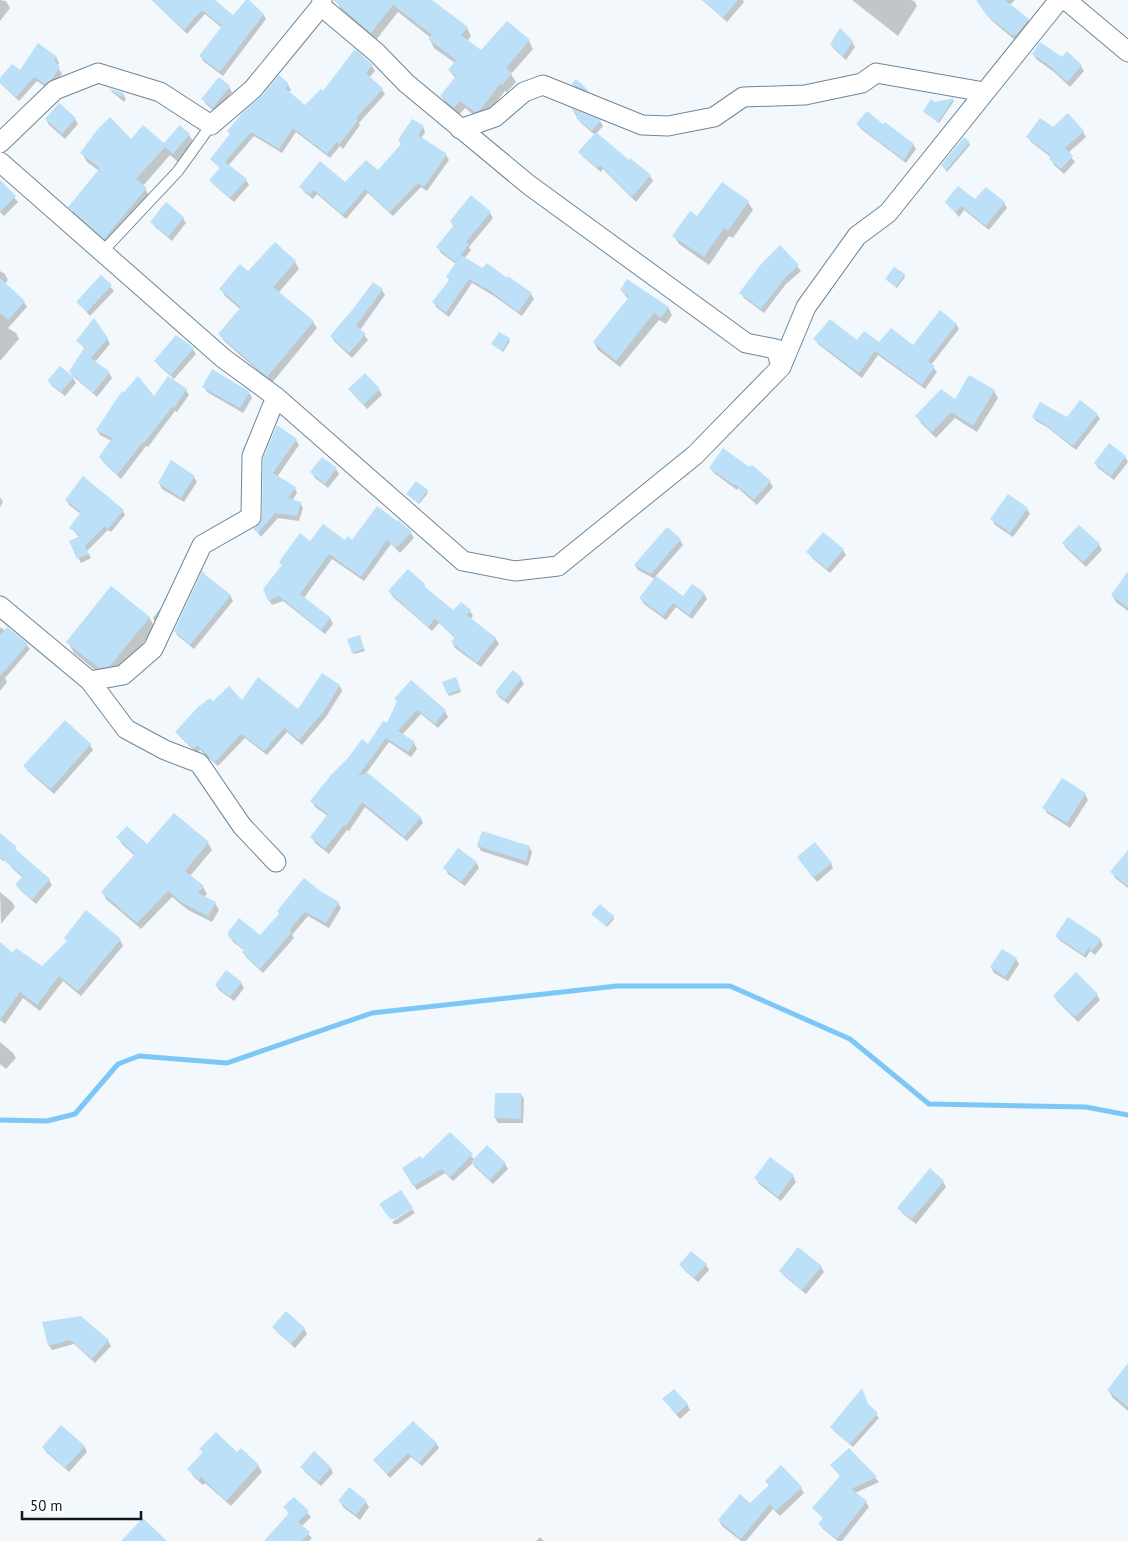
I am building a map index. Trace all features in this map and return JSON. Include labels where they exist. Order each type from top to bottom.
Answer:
[{"type":"street","points":[[0,162],[222,358],[276,397],[463,561],[515,571],[558,566],[695,456],[781,367],[806,307],[857,236],[888,213],[1059,0]]},
{"type":"street","points":[[1066,0],[1128,52]]},
{"type":"street","points":[[0,142],[55,90],[98,73],[160,92],[211,126],[253,89],[322,3],[377,53],[406,83],[529,185],[746,343],[776,349],[781,367]]},
{"type":"street","points":[[460,129],[495,117],[524,92],[543,84],[642,126],[668,126],[714,117],[743,96],[805,96],[862,83],[876,72],[984,92]]},
{"type":"street","points":[[90,681],[123,675],[153,649],[202,545],[251,517],[252,456],[276,397]]},
{"type":"street","points":[[0,606],[90,681],[126,729],[165,750],[199,763],[242,826],[276,862]]},
{"type":"lane","points":[[103,251],[178,171],[211,126]]},
{"type":"building","points":[[153,0],[215,0],[233,15],[246,0],[249,0],[264,14],[220,72],[199,56],[222,26],[202,10],[184,30]]},
{"type":"building","points":[[333,0],[432,0],[468,27],[461,35],[481,50],[507,21],[530,40],[506,68],[512,73],[502,85],[500,84],[480,110],[475,112],[460,101],[454,108],[440,96],[456,76],[448,70],[456,60],[428,39],[432,35],[393,5],[371,33]]},
{"type":"building","points":[[702,0],[738,0],[723,18]]},
{"type":"building","points":[[976,0],[1005,0],[1029,19],[1016,35],[1012,35],[987,16]]},
{"type":"building","points":[[840,28],[853,41],[843,56],[830,44]]},
{"type":"building","points":[[1040,42],[1062,57],[1067,51],[1082,65],[1067,82],[1050,66],[1032,54]]},
{"type":"building","points":[[38,43],[57,57],[54,61],[60,67],[52,79],[45,84],[34,77],[16,97],[0,83],[0,78],[12,64],[20,70]]},
{"type":"building","points":[[355,49],[373,65],[366,73],[383,89],[356,118],[358,120],[339,145],[337,142],[327,154],[293,128],[279,149],[251,132],[225,162],[247,179],[230,198],[209,180],[220,168],[210,159],[230,134],[227,131],[243,112],[262,96],[279,75],[289,84],[285,88],[305,105],[321,89],[323,91]]},
{"type":"building","points":[[219,77],[230,86],[213,108],[201,99]]},
{"type":"building","points":[[576,79],[590,92],[571,84]]},
{"type":"building","points":[[108,88],[124,93],[121,97]]},
{"type":"building","points":[[954,98],[938,122],[923,111],[931,99],[935,102]]},
{"type":"building","points":[[59,103],[76,118],[62,134],[45,119]]},
{"type":"building","points":[[571,108],[601,120],[592,131],[576,118],[578,116]]},
{"type":"building","points":[[867,111],[914,144],[904,160],[856,124]]},
{"type":"building","points":[[1068,113],[1084,131],[1065,148],[1073,156],[1061,169],[1049,159],[1052,156],[1026,137],[1040,118],[1053,127]]},
{"type":"building","points":[[110,117],[131,139],[143,125],[164,143],[180,125],[190,134],[173,154],[165,147],[136,179],[147,188],[104,239],[68,207],[100,168],[80,153],[97,130]]},
{"type":"building","points":[[412,119],[424,126],[418,135],[447,154],[424,187],[418,183],[390,212],[365,189],[343,215],[314,190],[310,195],[299,187],[320,161],[345,182],[366,160],[378,170],[402,143],[398,140]]},
{"type":"building","points":[[596,132],[629,160],[630,158],[651,175],[632,197],[600,165],[597,168],[578,152]]},
{"type":"building","points":[[964,137],[970,142],[946,170],[941,165]]},
{"type":"building","points":[[0,180],[16,196],[0,212]]},
{"type":"building","points":[[722,182],[749,201],[728,231],[724,228],[704,257],[672,236],[690,211],[697,216]]},
{"type":"building","points":[[958,186],[975,199],[986,187],[1005,202],[986,226],[961,206],[955,213],[945,202]]},
{"type":"building","points":[[471,195],[491,212],[466,242],[469,244],[455,262],[436,247],[454,225],[450,221]]},
{"type":"building","points":[[166,202],[184,217],[168,237],[150,222]]},
{"type":"building","points":[[275,242],[296,261],[273,287],[314,321],[267,377],[218,334],[241,307],[219,289],[240,264],[248,271]]},
{"type":"building","points":[[780,245],[799,265],[784,279],[761,309],[739,293],[762,263]]},
{"type":"building","points":[[461,255],[482,268],[487,263],[532,293],[518,312],[490,291],[469,279],[446,313],[432,302],[450,279],[446,277]]},
{"type":"building","points":[[894,267],[905,274],[896,287],[885,279]]},
{"type":"building","points":[[101,275],[112,285],[87,312],[76,302]]},
{"type":"building","points":[[0,278],[25,301],[8,320],[0,313]]},
{"type":"building","points":[[627,279],[669,307],[661,318],[654,313],[616,361],[593,342],[629,297],[620,290]]},
{"type":"building","points":[[373,282],[383,289],[356,326],[366,334],[349,353],[330,336]]},
{"type":"building","points":[[940,310],[957,324],[928,361],[935,366],[922,385],[875,351],[859,373],[813,339],[830,319],[857,340],[864,331],[879,342],[891,328],[913,345]]},
{"type":"building","points":[[94,318],[108,338],[91,358],[110,372],[93,393],[69,371],[85,347],[76,341]]},
{"type":"building","points":[[499,332],[510,338],[502,351],[491,344]]},
{"type":"building","points":[[176,335],[194,348],[171,375],[154,361]]},
{"type":"building","points":[[60,366],[74,377],[61,392],[47,381]]},
{"type":"building","points":[[212,369],[250,392],[240,408],[202,387]]},
{"type":"building","points":[[365,373],[380,389],[363,405],[348,389]]},
{"type":"building","points":[[969,375],[995,390],[973,426],[951,412],[932,432],[915,416],[941,389],[955,399]]},
{"type":"building","points":[[138,376],[154,396],[168,376],[187,389],[174,408],[172,407],[117,475],[99,457],[112,438],[96,430],[122,391],[124,392]]},
{"type":"building","points":[[1080,400],[1098,414],[1073,446],[1032,417],[1040,402],[1067,417]]},
{"type":"building","points":[[277,425],[297,439],[273,473],[296,487],[288,498],[301,502],[297,516],[275,513],[258,533],[253,529],[260,523],[262,517],[263,458]]},
{"type":"building","points":[[1109,443],[1126,456],[1111,476],[1094,463]]},
{"type":"building","points":[[723,448],[749,467],[752,465],[771,481],[754,500],[735,484],[709,468]]},
{"type":"building","points":[[322,457],[337,468],[325,484],[310,472]]},
{"type":"building","points":[[171,460],[195,476],[181,498],[158,483]]},
{"type":"building","points":[[83,476],[124,510],[108,529],[105,526],[85,546],[89,554],[77,559],[69,541],[80,536],[69,528],[81,512],[65,500]]},
{"type":"building","points":[[416,481],[428,490],[418,503],[406,494]]},
{"type":"building","points":[[1008,494],[1028,508],[1010,533],[990,519]]},
{"type":"building","points":[[377,506],[412,532],[396,548],[387,540],[361,577],[329,554],[300,594],[331,618],[321,630],[279,596],[268,601],[263,589],[282,565],[279,562],[300,533],[310,541],[323,524],[345,540],[348,536],[352,540]]},
{"type":"building","points":[[1079,525],[1100,544],[1083,562],[1062,543]]},
{"type":"building","points":[[667,527],[681,539],[651,574],[634,565]]},
{"type":"building","points":[[823,532],[844,549],[827,569],[806,552]]},
{"type":"building","points":[[408,569],[425,584],[424,586],[453,610],[461,602],[471,610],[467,615],[496,638],[477,663],[451,642],[455,637],[435,619],[428,627],[388,591]]},
{"type":"building","points":[[202,571],[231,595],[190,645],[174,631]]},
{"type":"building","points":[[1128,571],[1128,608],[1111,595]]},
{"type":"building","points":[[656,576],[683,596],[692,584],[705,593],[689,615],[673,603],[663,616],[639,598]]},
{"type":"building","points":[[111,586],[150,617],[110,666],[99,668],[66,642]]},
{"type":"building","points":[[7,627],[28,644],[0,676],[0,635]]},
{"type":"building","points":[[360,635],[364,649],[352,653],[347,639]]},
{"type":"building","points":[[513,670],[522,678],[505,700],[495,692]]},
{"type":"building","points":[[322,673],[340,685],[324,711],[299,740],[284,728],[264,751],[241,734],[215,762],[197,745],[194,749],[175,732],[198,707],[210,698],[213,701],[229,686],[242,700],[258,677],[298,709]]},
{"type":"building","points":[[456,677],[460,690],[447,694],[442,682]]},
{"type":"building","points":[[411,680],[446,710],[435,724],[417,710],[398,731],[415,742],[408,752],[386,738],[358,776],[368,773],[421,817],[404,837],[362,802],[346,826],[344,825],[325,849],[310,837],[328,814],[310,801],[362,739],[368,744],[383,721],[387,723],[397,701],[394,699]]},
{"type":"building","points":[[65,720],[91,744],[51,789],[23,766]]},
{"type":"building","points":[[1062,778],[1086,793],[1067,823],[1042,808]]},
{"type":"building","points":[[174,813],[209,842],[185,871],[204,886],[198,893],[216,902],[208,916],[182,903],[168,891],[137,923],[101,892],[135,854],[116,837],[127,826],[147,844]]},
{"type":"building","points":[[482,831],[530,846],[526,861],[477,846]]},
{"type":"building","points":[[0,833],[17,847],[15,849],[50,879],[32,900],[15,885],[23,876],[0,857]]},
{"type":"building","points":[[815,842],[832,863],[813,878],[797,857]]},
{"type":"building","points":[[458,848],[477,862],[461,882],[443,868]]},
{"type":"building","points":[[1128,850],[1128,886],[1110,872]]},
{"type":"building","points":[[304,878],[320,891],[339,902],[326,923],[305,912],[289,930],[292,932],[260,969],[242,952],[244,950],[228,936],[228,932],[239,918],[260,935],[280,913],[277,911]]},
{"type":"building","points":[[600,904],[614,916],[606,926],[591,914]]},
{"type":"building","points":[[86,910],[121,939],[78,991],[59,976],[37,1005],[20,992],[0,1020],[0,942],[13,953],[16,948],[42,966],[67,941],[64,938]]},
{"type":"building","points":[[1068,917],[1101,939],[1092,951],[1088,948],[1084,955],[1055,936]]},
{"type":"building","points":[[1002,949],[1017,958],[1005,977],[990,967]]},
{"type":"building","points":[[226,970],[242,982],[230,997],[215,985]]},
{"type":"building","points":[[1076,972],[1098,994],[1075,1017],[1053,996]]},
{"type":"building","points":[[495,1093],[521,1093],[521,1119],[494,1118]]},
{"type":"building","points":[[450,1132],[473,1154],[450,1177],[442,1169],[413,1186],[402,1168],[420,1156],[422,1159]]},
{"type":"building","points":[[487,1145],[506,1163],[490,1180],[471,1162]]},
{"type":"building","points":[[770,1157],[794,1175],[778,1197],[754,1178]]},
{"type":"building","points":[[930,1168],[944,1181],[912,1219],[897,1208]]},
{"type":"building","points":[[401,1190],[413,1208],[395,1219],[390,1219],[379,1204]]},
{"type":"building","points":[[798,1247],[822,1266],[802,1290],[779,1271]]},
{"type":"building","points":[[691,1251],[707,1264],[694,1278],[679,1265]]},
{"type":"building","points":[[286,1311],[305,1328],[291,1344],[272,1327]]},
{"type":"building","points":[[81,1316],[109,1340],[92,1359],[70,1340],[48,1346],[42,1322]]},
{"type":"building","points":[[1128,1363],[1128,1407],[1107,1390]]},
{"type":"building","points":[[862,1388],[868,1404],[878,1413],[850,1444],[830,1427]]},
{"type":"building","points":[[674,1389],[688,1404],[677,1414],[662,1399]]},
{"type":"building","points":[[413,1421],[437,1443],[419,1463],[408,1453],[387,1474],[373,1460]]},
{"type":"building","points":[[61,1425],[85,1446],[65,1468],[42,1447]]},
{"type":"building","points":[[216,1432],[237,1452],[241,1448],[259,1465],[226,1501],[201,1477],[199,1480],[187,1469],[203,1452],[199,1449]]},
{"type":"building","points":[[849,1448],[877,1477],[851,1489],[867,1501],[837,1539],[818,1524],[823,1518],[812,1508],[840,1476],[830,1465]]},
{"type":"building","points":[[314,1451],[331,1467],[318,1482],[300,1467]]},
{"type":"building","points":[[781,1465],[802,1487],[776,1511],[770,1504],[741,1539],[718,1520],[740,1494],[750,1503],[769,1485],[765,1481]]},
{"type":"building","points":[[349,1487],[367,1501],[356,1515],[338,1501]]},
{"type":"building","points":[[294,1497],[309,1511],[298,1522],[310,1532],[302,1541],[264,1541],[289,1513],[283,1507]]},
{"type":"building","points":[[143,1518],[167,1541],[121,1541]]},
{"type":"waterway","points":[[0,1120],[47,1121],[75,1114],[118,1064],[139,1056],[227,1063],[372,1013],[617,986],[730,986],[850,1039],[929,1104],[1086,1107],[1128,1115]]}]
